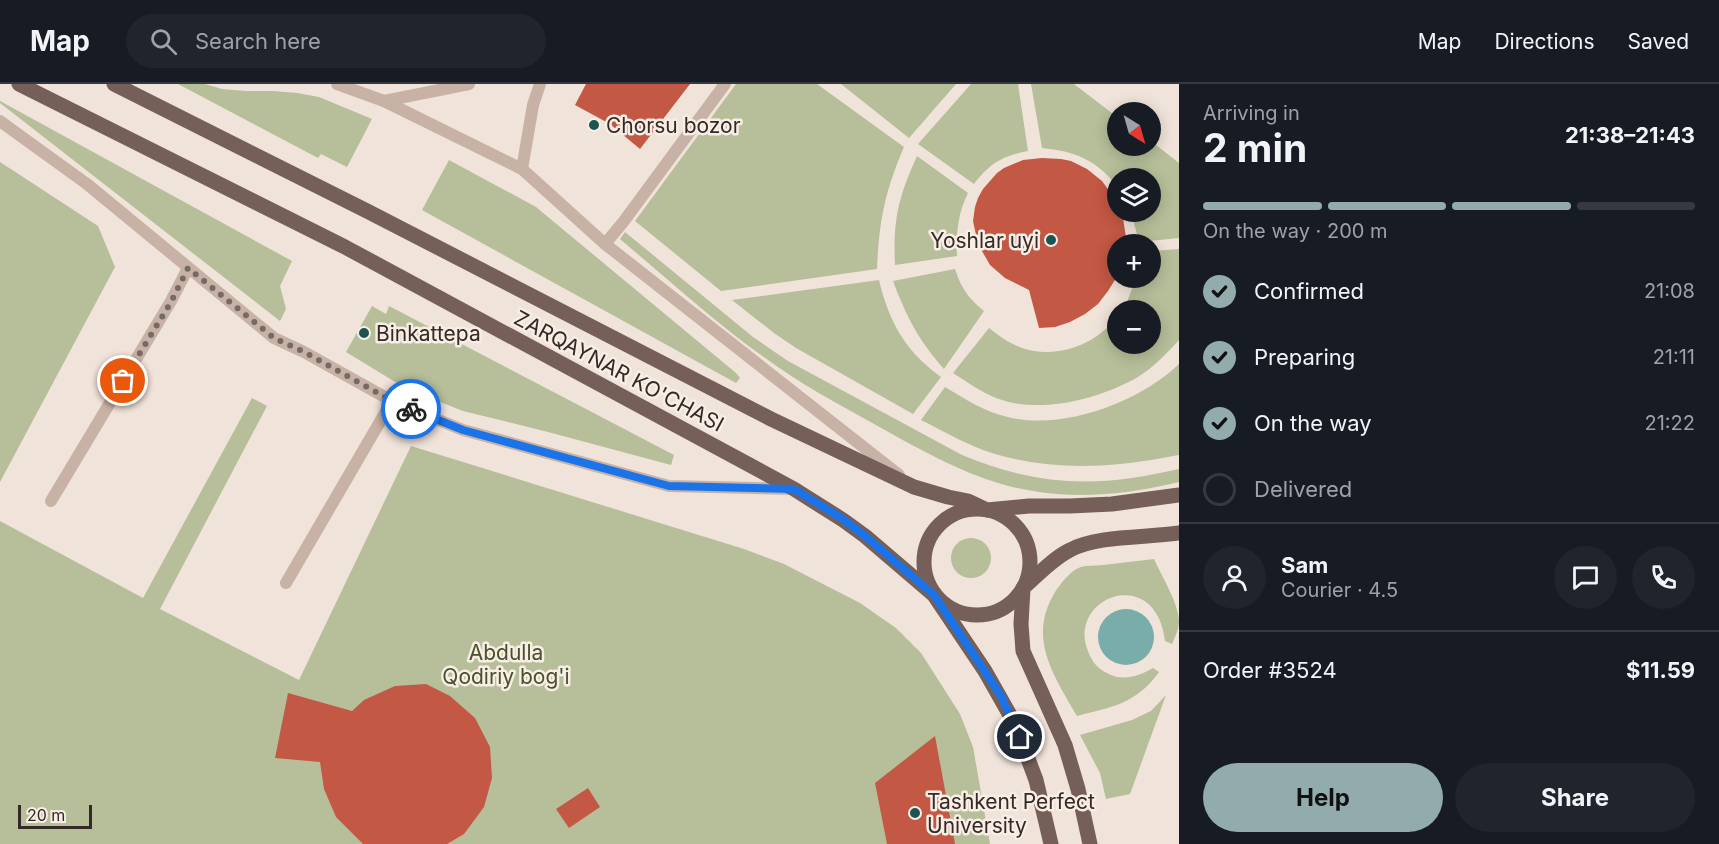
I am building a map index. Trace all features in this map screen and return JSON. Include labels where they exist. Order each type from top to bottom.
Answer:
[{"type":"main road","name":"ZARQAYNAR KO'CHASI","points":[[19,84],[345,247],[794,489],[843,519],[934,595],[985,671],[1001,696],[1014,724],[1035,780],[1051,844]]},
{"type":"main road","name":"ZARQAYNAR KO'CHASI","points":[[114,84],[771,419],[914,487],[968,501],[987,510],[1029,506],[1091,506],[1179,495]]},
{"type":"main road","points":[[1090,844],[1065,745],[1023,651],[1021,631],[1023,588],[1030,565],[1026,540],[1016,526],[1003,516],[987,510],[969,510],[952,516],[937,527],[928,542],[923,560],[926,578],[934,595],[956,611],[983,615],[1006,607],[1023,588],[1054,560],[1080,546],[1105,540],[1179,533]]},
{"type":"lane","points":[[337,84],[384,101],[522,169],[604,244],[914,487]]},
{"type":"lane","points":[[384,101],[469,84]]},
{"type":"lane","points":[[522,169],[533,105],[540,84]]},
{"type":"lane","points":[[604,244],[725,84]]},
{"type":"lane","points":[[0,121],[87,184],[274,338],[392,401],[463,430],[669,486],[794,489]]},
{"type":"lane","points":[[51,501],[171,302],[188,268]]},
{"type":"lane","points":[[286,583],[392,401]]},
{"type":"green space","points":[[178,84],[205,84],[222,89],[297,93],[319,97],[372,119],[347,167],[321,154],[318,158]]},
{"type":"green space","points":[[736,84],[817,84],[904,147],[884,206],[877,269],[721,291],[635,221]]},
{"type":"green space","points":[[841,84],[956,84],[909,138]]},
{"type":"green space","points":[[971,84],[1018,84],[1028,151],[1011,155],[997,162],[974,184],[918,144]]},
{"type":"green space","points":[[1031,84],[1074,84],[1107,109],[1107,156],[1161,156],[1161,149],[1179,163],[1179,238],[1161,240],[1161,234],[1137,234],[1134,222],[1161,222],[1161,168],[1107,168],[1107,175],[1093,163],[1075,154],[1042,148]]},
{"type":"green space","points":[[0,101],[292,261],[280,286],[286,309],[280,321],[0,103]]},
{"type":"green space","points":[[917,156],[968,193],[958,223],[957,256],[895,265],[898,209],[905,184]]},
{"type":"green space","points":[[449,160],[536,207],[740,378],[736,383],[422,210]]},
{"type":"green space","points":[[0,162],[98,226],[115,267],[0,482]]},
{"type":"green space","points":[[625,232],[753,337],[788,361],[962,455],[990,466],[1043,479],[1095,481],[1179,469],[1179,482],[1109,494],[1056,494],[1019,489],[963,470],[927,453],[803,384],[775,365],[715,320],[620,239]]},
{"type":"green space","points":[[1179,249],[1179,340],[1154,365],[1138,377],[1088,398],[1050,405],[1031,405],[996,398],[953,373],[989,328],[1013,344],[1041,352],[1055,352],[1083,344],[1107,328],[1107,354],[1161,354],[1161,300],[1128,300],[1132,288],[1161,288],[1161,250]]},
{"type":"green space","points":[[955,269],[966,293],[984,311],[944,369],[914,328],[893,281]]},
{"type":"green space","points":[[879,280],[888,309],[900,334],[918,357],[941,377],[913,414],[796,348],[732,300]]},
{"type":"green space","points":[[372,306],[386,314],[389,306],[674,455],[671,465],[463,411],[405,388],[346,352]]},
{"type":"green space","points":[[1179,364],[1179,455],[1105,465],[1056,465],[1032,462],[983,450],[921,420],[945,387],[983,408],[1008,417],[1052,420],[1076,416],[1122,401],[1163,378]]},
{"type":"green space","name":"Abdulla Qodiriy bog'i","points":[[252,398],[267,406],[160,609],[299,680],[411,446],[744,549],[784,564],[860,603],[896,628],[921,653],[960,714],[973,747],[990,844],[0,844],[0,521],[143,598]]},
{"type":"green space","points":[[971,538],[979,539],[985,544],[990,550],[990,566],[985,572],[979,577],[971,578],[963,577],[957,572],[952,566],[951,558],[952,550],[957,544],[963,539]]},
{"type":"green space","points":[[1154,559],[1173,598],[1178,614],[1177,633],[1172,644],[1165,641],[1158,617],[1146,602],[1131,596],[1115,596],[1100,604],[1089,616],[1085,632],[1091,658],[1105,672],[1123,678],[1141,674],[1153,668],[1159,672],[1132,698],[1112,707],[1077,716],[1059,685],[1046,654],[1043,639],[1048,606],[1057,589],[1077,568]]},
{"type":"green space","points":[[1166,695],[1130,794],[1106,799],[1100,773],[1080,735],[1132,720],[1151,711]]},
{"type":"water","points":[[1126,609],[1137,611],[1146,617],[1152,626],[1154,637],[1152,648],[1146,657],[1137,663],[1126,665],[1115,663],[1106,657],[1100,648],[1098,637],[1100,626],[1106,617],[1115,611]]},
{"type":"building","points":[[586,84],[690,84],[640,149],[610,124],[575,105]]},
{"type":"building","name":"Yoshlar uyi","points":[[1061,159],[1087,169],[1107,188],[1107,222],[1124,222],[1125,234],[1107,234],[1107,288],[1110,288],[1108,291],[1098,304],[1085,314],[1055,327],[1039,328],[1029,290],[1005,278],[990,265],[978,244],[973,221],[975,207],[983,189],[997,173],[1023,160]]},
{"type":"building","points":[[426,684],[450,696],[475,718],[490,747],[492,778],[484,807],[464,834],[447,844],[363,844],[336,817],[324,789],[320,762],[275,758],[288,693],[352,711],[364,700],[395,686]]},
{"type":"building","name":"Tashkent Perfect University","points":[[935,736],[955,844],[887,844],[875,783]]},
{"type":"building","points":[[588,788],[600,807],[569,828],[556,809]]},
{"type":"way so far","points":[[123,381],[171,302],[188,268],[274,338],[411,409]]},
{"type":"place","name":"Chorsu bozor","points":[[594,125]]},
{"type":"place","name":"Yoshlar uyi","points":[[1051,240]]},
{"type":"place","name":"Binkattepa","points":[[364,333]]},
{"type":"place","name":"Tashkent Perfect University","points":[[915,813]]},
{"type":"route","points":[[411,409],[463,430],[669,486],[794,489],[843,519],[887,553],[934,595],[1001,696],[1020,737]]}]
